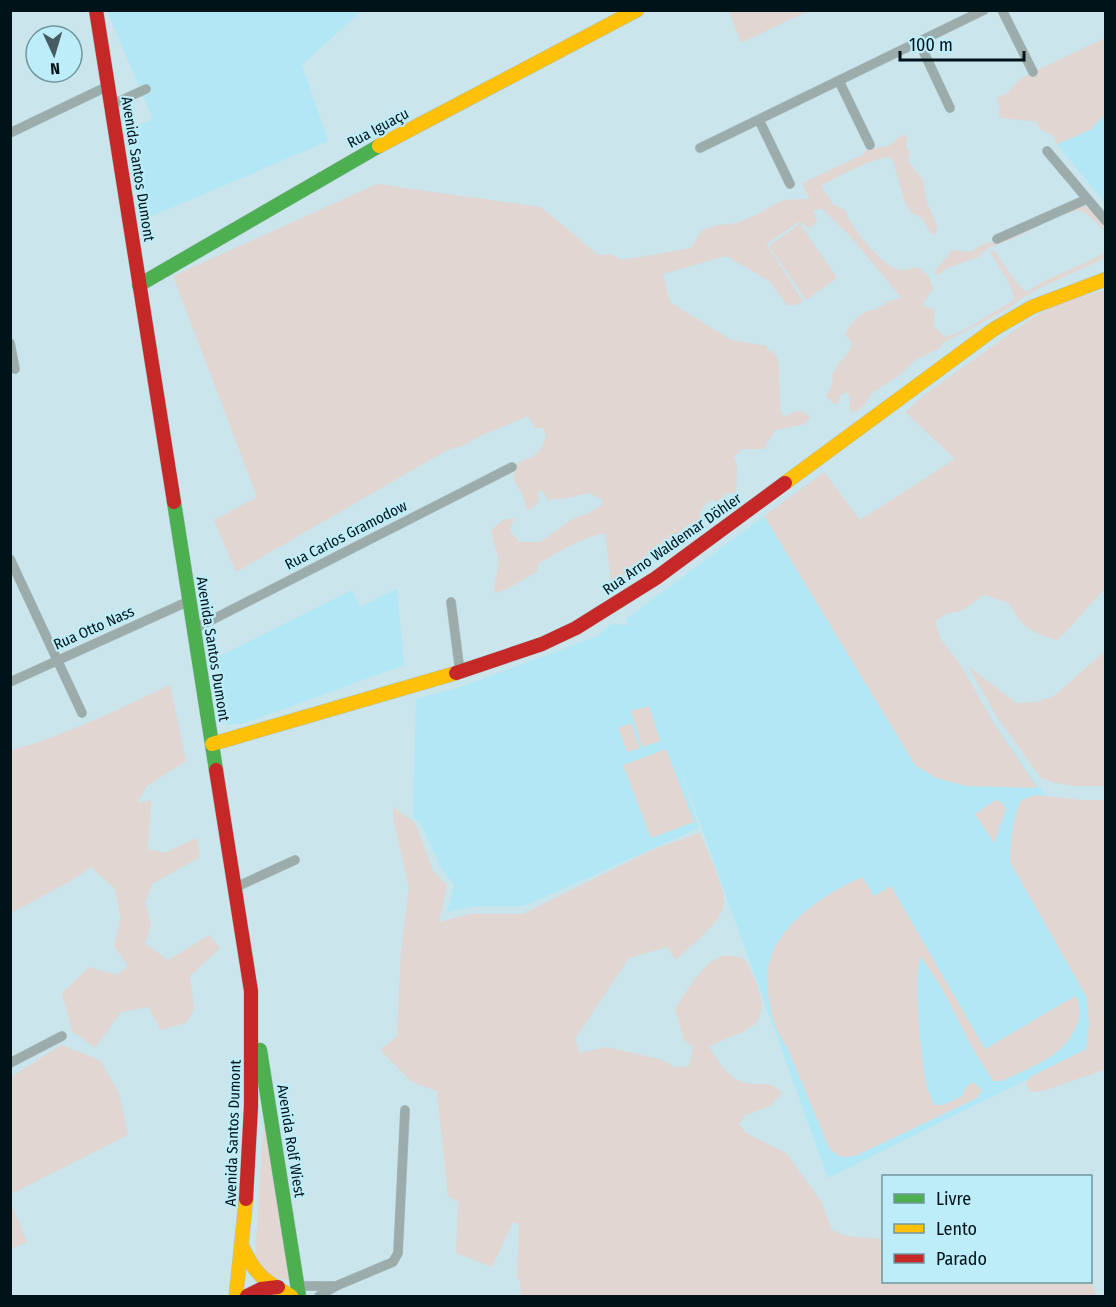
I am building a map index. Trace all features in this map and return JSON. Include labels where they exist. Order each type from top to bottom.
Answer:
[{"type":"main road","name":"Avenida Santos Dumont","points":[[96,10],[251,991],[253,1097],[243,1248],[236,1296]]},
{"type":"main road","name":"Rua Iguaçu","points":[[139,285],[345,164],[637,10]]},
{"type":"main road","name":"Rua Arno Waldemar Döhler","points":[[212,744],[460,672],[542,644],[576,628],[613,607],[665,572],[994,329],[1032,307],[1106,279]]},
{"type":"main road","name":"Avenida Rolf Wiest","points":[[251,991],[296,1293]]},
{"type":"main road","points":[[243,1248],[255,1270],[273,1287]]},
{"type":"main road","points":[[247,1296],[259,1289],[273,1287],[296,1293]]},
{"type":"street","points":[[700,148],[984,10]]},
{"type":"street","points":[[1002,10],[1033,72]]},
{"type":"street","points":[[919,42],[951,108]]},
{"type":"street","points":[[838,81],[870,145]]},
{"type":"street","points":[[10,133],[108,86]]},
{"type":"street","points":[[111,105],[146,89]]},
{"type":"street","points":[[759,120],[790,184]]},
{"type":"street","points":[[1047,151],[1106,221]]},
{"type":"street","points":[[998,239],[1087,199]]},
{"type":"street","points":[[10,343],[15,369]]},
{"type":"street","name":"Rua Carlos Gramodow","points":[[194,629],[512,467]]},
{"type":"street","points":[[10,559],[82,713]]},
{"type":"street","name":"Rua Otto Nass","points":[[10,682],[189,601]]},
{"type":"street","points":[[451,602],[460,672]]},
{"type":"street","points":[[234,888],[295,860]]},
{"type":"street","points":[[10,1062],[62,1036]]},
{"type":"street","points":[[319,1296],[336,1286],[387,1265],[396,1258],[405,1110]]},
{"type":"street","points":[[296,1293],[336,1286]]},
{"type":"shaded area","points":[[107,11],[361,11],[302,65],[328,141],[145,219],[127,129],[153,119]]},
{"type":"shaded area","points":[[729,11],[808,11],[741,43]]},
{"type":"shaded area","points":[[1105,38],[1105,114],[1090,130],[1057,144],[1053,136],[1040,129],[1036,122],[999,117],[1000,109],[997,98],[1007,93],[1021,78]]},
{"type":"shaded area","points":[[1105,114],[1105,203],[1057,144],[1090,130]]},
{"type":"shaded area","points":[[905,134],[906,148],[910,153],[908,161],[923,180],[927,203],[937,225],[936,234],[932,235],[922,218],[911,213],[904,200],[893,161],[889,157],[865,164],[821,186],[833,204],[845,210],[860,235],[884,261],[899,270],[918,267],[929,277],[933,289],[923,303],[924,307],[932,308],[935,312],[934,326],[945,337],[960,332],[1013,301],[1009,283],[990,250],[995,251],[1014,280],[1027,292],[1045,281],[1106,253],[1105,258],[1040,288],[1011,307],[943,343],[940,348],[915,360],[900,375],[873,392],[856,412],[850,411],[849,395],[846,392],[840,396],[838,404],[834,404],[826,396],[833,382],[832,375],[849,352],[852,342],[845,335],[853,323],[867,311],[900,299],[850,236],[821,208],[813,211],[817,221],[810,228],[799,222],[766,244],[803,301],[796,305],[787,305],[769,281],[726,256],[663,274],[670,302],[731,340],[767,346],[767,351],[774,353],[779,364],[780,411],[784,417],[798,411],[811,417],[805,424],[775,430],[764,449],[742,449],[734,457],[737,467],[736,493],[726,493],[717,502],[712,499],[708,502],[702,507],[699,515],[703,518],[694,527],[689,524],[678,533],[680,537],[669,546],[664,542],[647,555],[649,559],[623,578],[611,582],[605,533],[562,550],[538,564],[537,572],[495,593],[494,585],[498,564],[491,530],[503,520],[514,518],[510,531],[519,542],[540,542],[574,518],[587,514],[602,505],[602,499],[588,493],[548,500],[543,492],[538,490],[537,503],[527,511],[524,498],[514,480],[514,473],[519,462],[533,456],[539,450],[546,436],[543,428],[535,428],[528,416],[462,446],[447,450],[236,572],[214,520],[257,497],[173,276],[377,184],[541,207],[598,255],[609,254],[623,260],[691,248],[702,230],[718,225],[738,223],[785,200],[810,199],[802,183],[864,154],[866,150],[889,146]]},
{"type":"shaded area","points":[[1078,205],[1087,207],[1096,214],[1105,224],[1105,231],[1087,214],[1078,210],[1059,216],[1013,239],[988,248],[978,257],[945,269],[939,275],[934,272],[952,250],[971,252],[983,244],[996,241]]},
{"type":"shaded area","points":[[800,224],[837,278],[806,300],[769,246]]},
{"type":"shaded area","points":[[1105,290],[1105,589],[1057,640],[1028,628],[1018,618],[1009,603],[984,595],[961,611],[946,614],[935,621],[941,640],[960,664],[993,722],[1038,788],[966,786],[936,778],[915,765],[764,516],[824,472],[860,520],[955,459],[905,412],[927,393],[1032,318],[1062,302]]},
{"type":"shaded area","points":[[819,475],[1105,880],[1105,1041],[828,1178],[676,757],[699,828],[524,906],[474,906],[447,912],[454,885],[441,868],[421,823],[413,816],[416,699],[463,686],[598,636],[611,624],[628,625],[626,619]]},
{"type":"shaded area","points":[[397,588],[404,665],[242,724],[226,725],[216,658],[352,590],[360,607]]},
{"type":"shaded area","points":[[1105,651],[1105,786],[1076,786],[1041,778],[997,717],[968,666],[1016,703],[1036,702],[1054,696]]},
{"type":"shaded area","points":[[170,685],[186,761],[147,786],[137,803],[151,800],[148,849],[164,853],[197,838],[200,857],[152,884],[145,903],[151,924],[145,944],[168,960],[209,935],[220,948],[190,976],[194,1009],[187,1022],[161,1030],[148,1007],[121,1012],[95,1048],[72,1031],[62,993],[89,967],[116,975],[128,966],[114,946],[121,919],[115,889],[91,867],[69,882],[11,913],[11,750],[72,730]]},
{"type":"shaded area","points":[[649,706],[660,741],[642,747],[631,711]]},
{"type":"shaded area","points":[[631,723],[640,748],[627,752],[618,728]]},
{"type":"shaded area","points":[[666,749],[694,822],[651,838],[623,765]]},
{"type":"shaded area","points":[[1035,795],[1105,800],[1106,1069],[1043,1091],[1029,1092],[1026,1082],[1032,1076],[1086,1049],[1089,1024],[1087,998],[1010,862],[1018,807],[1021,800]]},
{"type":"shaded area","points":[[995,800],[1001,802],[1006,809],[994,843],[975,814]]},
{"type":"shaded area","points":[[393,807],[415,823],[433,871],[447,885],[439,922],[470,914],[523,914],[654,849],[700,833],[716,870],[722,892],[724,901],[720,915],[676,960],[667,947],[629,958],[575,1039],[580,1053],[606,1047],[663,1060],[674,1067],[689,1066],[693,1047],[684,1040],[675,1009],[694,980],[713,961],[726,956],[744,959],[760,993],[762,1003],[758,1020],[751,1027],[709,1047],[723,1067],[737,1080],[772,1086],[782,1093],[770,1106],[746,1115],[739,1124],[746,1133],[786,1153],[821,1201],[832,1230],[846,1236],[882,1239],[882,1283],[1092,1283],[1096,1296],[521,1296],[520,1281],[517,1277],[519,1224],[513,1222],[492,1267],[456,1253],[458,1202],[448,1196],[437,1091],[412,1082],[380,1050],[397,1036],[401,952],[409,888],[394,822]]},
{"type":"shaded area","points":[[862,877],[874,896],[891,886],[985,1049],[1075,996],[1079,1015],[1071,1037],[1055,1054],[1002,1081],[993,1081],[973,1049],[941,987],[921,957],[917,980],[920,1038],[926,1083],[934,1105],[943,1105],[962,1096],[966,1087],[973,1082],[982,1090],[977,1098],[855,1156],[841,1157],[830,1150],[787,1047],[777,1030],[769,1000],[767,974],[776,945],[796,920],[821,900]]},
{"type":"shaded area","points":[[61,1045],[100,1060],[119,1093],[128,1135],[11,1194],[11,1077]]},
{"type":"shaded area","points":[[264,1114],[294,1280],[271,1276],[255,1259]]},
{"type":"shaded area","points":[[10,1203],[27,1242],[11,1249]]},
{"type":"traffic: fast","points":[[139,285],[379,146]]},
{"type":"traffic: fast","points":[[174,502],[216,770]]},
{"type":"traffic: fast","points":[[260,1050],[299,1296]]},
{"type":"traffic: slow","points":[[379,146],[637,10]]},
{"type":"traffic: slow","points":[[785,483],[994,329],[1032,307],[1106,279]]},
{"type":"traffic: slow","points":[[212,744],[456,673]]},
{"type":"traffic: slow","points":[[236,1296],[246,1199]]},
{"type":"traffic: slow","points":[[243,1248],[262,1277],[291,1296]]},
{"type":"traffic: jam","points":[[96,10],[174,502]]},
{"type":"traffic: jam","points":[[456,673],[542,644],[576,628],[656,578],[785,483]]},
{"type":"traffic: jam","points":[[216,770],[251,991],[251,1106],[246,1199]]},
{"type":"traffic: jam","points":[[247,1296],[261,1289],[278,1287]]}]
